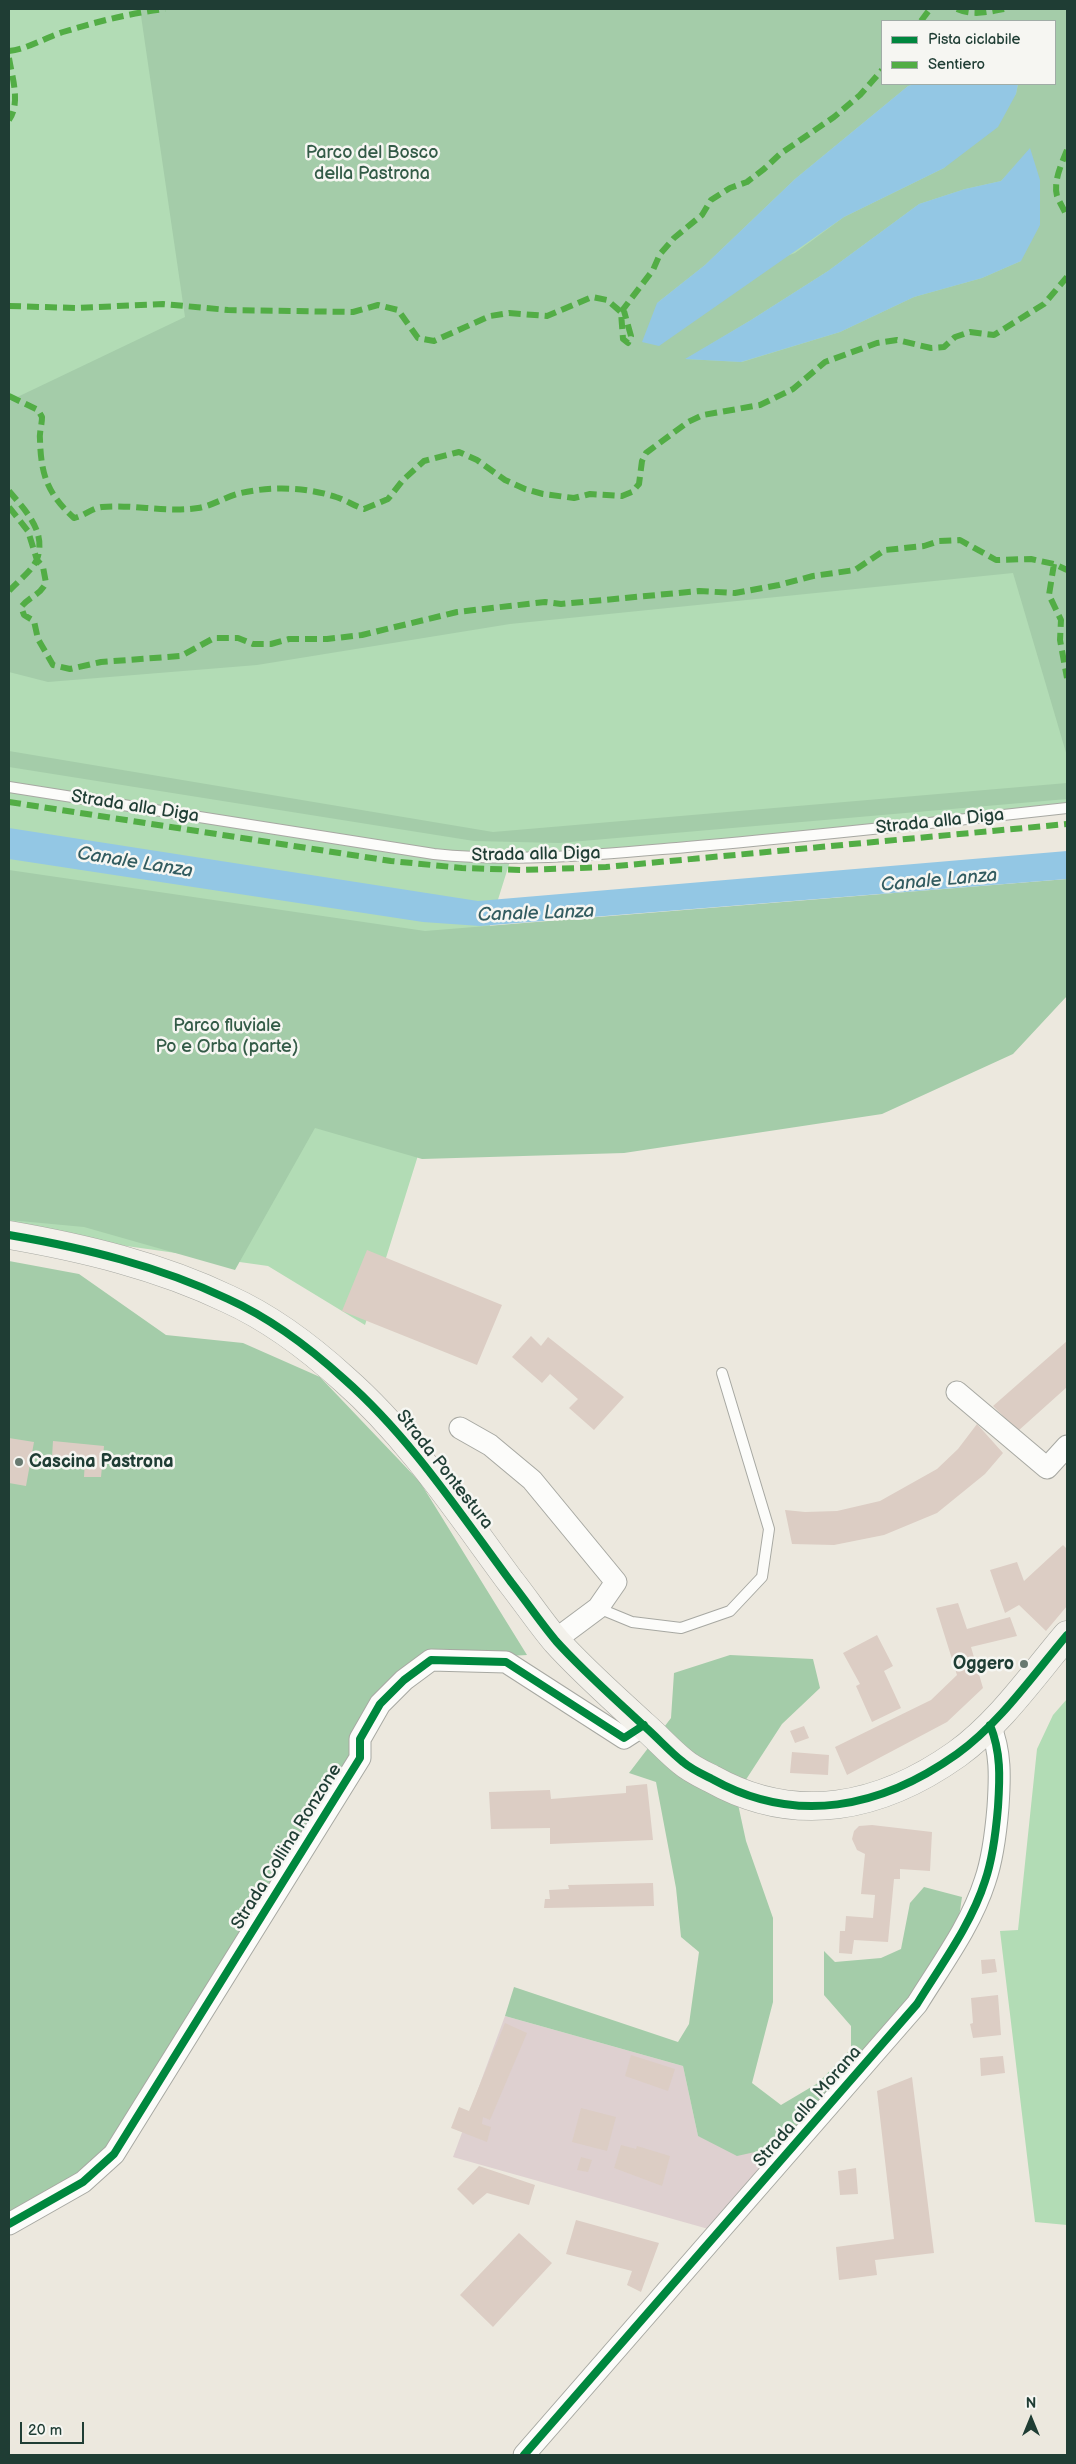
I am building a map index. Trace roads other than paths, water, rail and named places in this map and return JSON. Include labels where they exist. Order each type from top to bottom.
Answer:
[{"type":"main road","name":"Strada Pontestura","points":[[9,1235],[69,1245],[180,1279],[230,1299],[306,1347],[345,1379],[392,1426],[555,1640],[606,1691],[684,1763],[727,1788],[780,1805],[807,1807],[833,1806],[885,1794],[936,1768],[960,1752],[990,1725],[1067,1635]]},
{"type":"street","points":[[957,1392],[1047,1468],[1067,1446]]},
{"type":"street","points":[[460,1428],[490,1445],[532,1480],[616,1582],[598,1608],[555,1640]]},
{"type":"street","name":"Strada Collina Ronzone","points":[[9,2224],[83,2182],[114,2154],[360,1758],[360,1739],[380,1704],[404,1680],[431,1660],[506,1662],[624,1738],[644,1725]]},
{"type":"street","name":"Strada alla Morana","points":[[524,2455],[917,2004],[964,1928],[985,1882],[995,1833],[1000,1784],[997,1742],[990,1725]]},
{"type":"lane","name":"Strada alla Diga","points":[[9,787],[434,854],[472,858],[578,856],[752,842],[1067,808]]},
{"type":"lane","points":[[598,1608],[632,1622],[681,1628],[730,1611],[762,1577],[769,1529],[722,1373]]},
{"type":"water","points":[[1018,85],[1016,94],[998,127],[944,168],[844,217],[659,346],[642,342],[657,303],[705,265],[795,179],[908,86]]},
{"type":"water","points":[[1030,148],[1040,180],[1040,225],[1021,261],[982,278],[914,297],[840,332],[741,362],[685,359],[828,271],[919,204],[965,189],[1001,181]]},
{"type":"water","name":"Canale Lanza","points":[[9,828],[478,901],[1067,851],[1067,879],[480,926],[423,922],[9,859]]},
{"type":"place","name":"Cascina Pastrona","points":[[19,1462]]},
{"type":"place","name":"Oggero","points":[[1024,1664]]},
{"type":"park label","name":"Parco del Bosco della Pastrona","points":[[372,163]]},
{"type":"park label","name":"Parco fluviale Po e Orba (parte)","points":[[227,1036]]}]
